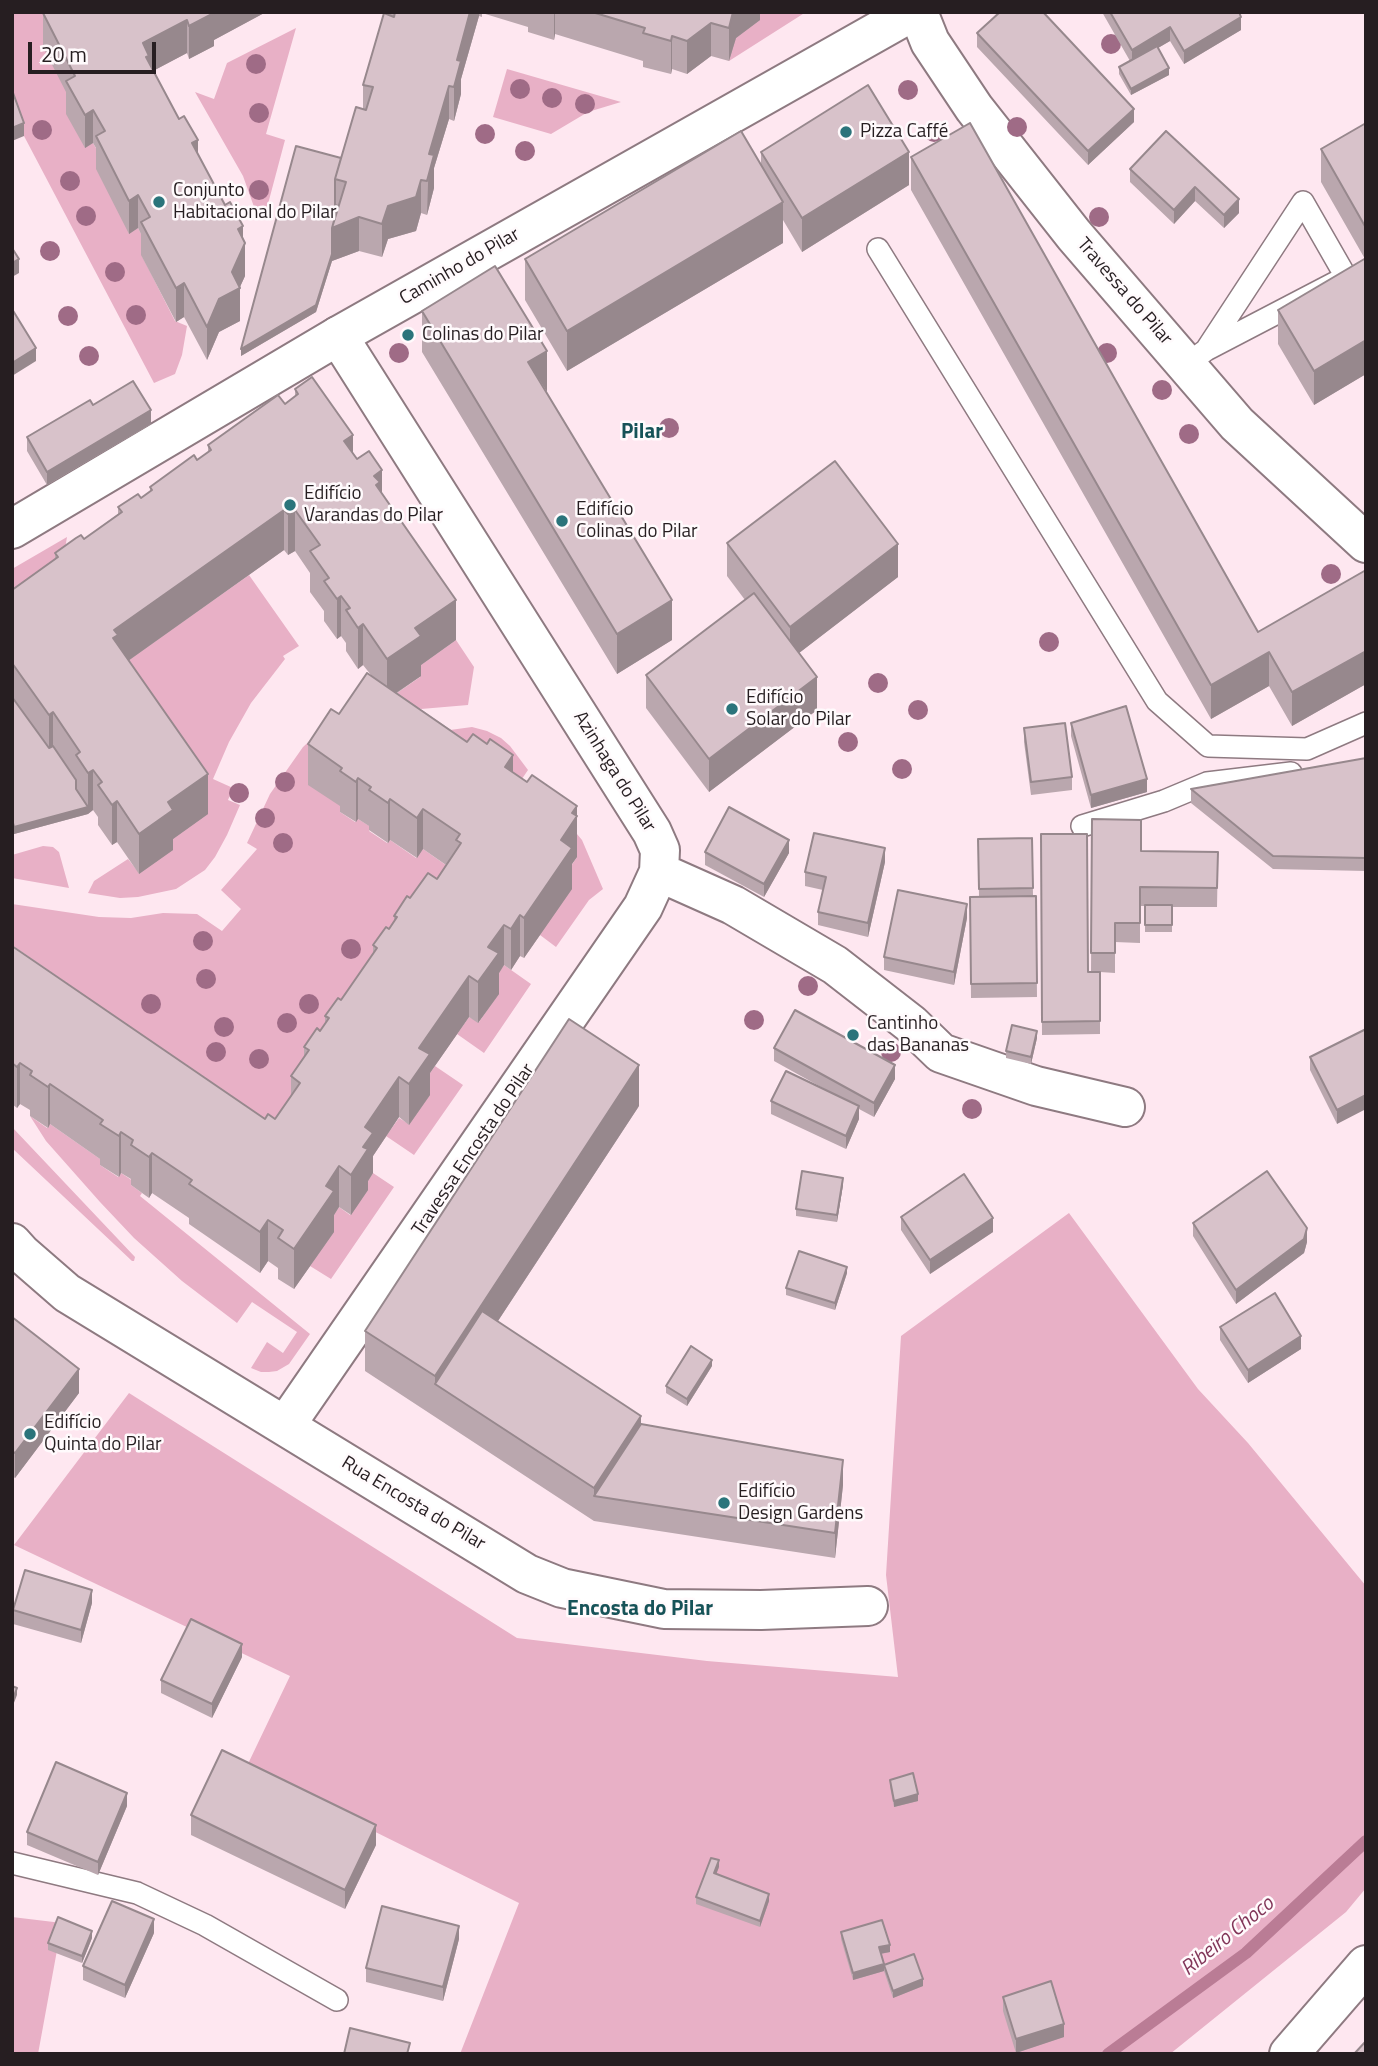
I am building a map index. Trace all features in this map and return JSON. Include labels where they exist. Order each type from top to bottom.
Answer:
[{"type":"street","name":"Caminho do Pilar","points":[[12,529],[338,336],[912,12]]},
{"type":"street","name":"Travessa do Pilar","points":[[918,12],[930,42],[974,108],[1074,234],[1196,357],[1237,424],[1366,544]]},
{"type":"street","name":"Azinhaga do Pilar","points":[[338,336],[652,832],[660,850],[659,872]]},
{"type":"street","points":[[659,872],[733,905],[835,965],[911,1024],[942,1053],[1036,1086],[1125,1107]]},
{"type":"street","name":"Travessa Encosta do Pilar","points":[[285,1426],[643,907],[659,872]]},
{"type":"street","name":"Rua Encosta do Pilar","points":[[12,1243],[67,1293],[527,1573],[562,1588],[664,1609],[761,1610],[868,1606]]},
{"type":"street","points":[[1289,2054],[1366,1965]]},
{"type":"lane","points":[[1303,202],[1346,277],[1196,357],[1221,327],[1303,202]]},
{"type":"lane","points":[[878,249],[1157,701],[1208,746],[1307,749],[1366,723]]},
{"type":"lane","points":[[1082,825],[1164,801],[1207,783],[1306,771]]},
{"type":"lane","points":[[12,1863],[137,1893],[205,1925],[338,2000]]},
{"type":"shaded area","points":[[12,12],[108,12],[75,109],[85,147],[93,143],[105,164],[129,233],[138,228],[150,251],[142,256],[175,321],[187,326],[182,355],[175,374],[154,383],[24,136],[12,104]]},
{"type":"shaded area","points":[[734,12],[806,12],[729,61]]},
{"type":"shaded area","points":[[296,28],[266,134],[285,140],[264,219],[258,218],[243,176],[195,92],[214,99],[227,63]]},
{"type":"shaded area","points":[[507,69],[621,102],[588,112],[551,134],[493,117]]},
{"type":"shaded area","points":[[67,537],[64,555],[12,622],[12,569]]},
{"type":"shaded area","points":[[249,575],[299,646],[283,656],[285,659],[251,703],[229,742],[213,779],[233,788],[228,800],[240,805],[227,835],[205,870],[176,889],[120,898],[88,893],[94,881],[128,859],[140,874],[114,670]]},
{"type":"shaded area","points":[[456,640],[474,667],[468,705],[421,709],[397,693],[420,677],[415,669]]},
{"type":"shaded area","points":[[472,727],[501,738],[528,770],[511,795],[439,734]]},
{"type":"shaded area","points":[[315,736],[342,808],[340,812],[355,822],[358,819],[371,827],[369,831],[387,843],[390,840],[416,858],[423,849],[460,875],[275,1160],[59,1018],[77,990],[12,945],[12,904],[99,917],[197,914],[222,931],[241,909],[221,890],[257,849],[247,843],[270,794],[303,747]]},
{"type":"shaded area","points":[[546,797],[582,840],[603,889],[589,900],[556,947],[540,935],[561,881],[577,857]]},
{"type":"shaded area","points":[[43,846],[53,847],[59,852],[69,888],[12,878],[12,855]]},
{"type":"shaded area","points":[[504,965],[531,984],[484,1053],[457,1034],[469,1017],[479,1022],[498,994],[488,987]]},
{"type":"shaded area","points":[[435,1066],[463,1085],[414,1155],[386,1136],[399,1118],[409,1124],[429,1095],[419,1088]]},
{"type":"shaded area","points":[[30,1116],[47,1128],[50,1124],[103,1161],[100,1165],[118,1177],[121,1173],[133,1181],[131,1185],[142,1193],[140,1196],[310,1334],[289,1364],[269,1372],[251,1368],[267,1342],[283,1353],[297,1332],[252,1302],[237,1323],[182,1281],[134,1238],[100,1202],[46,1141]]},
{"type":"shaded area","points":[[12,1127],[135,1257],[134,1261],[12,1148]]},
{"type":"shaded area","points":[[373,1173],[394,1187],[331,1279],[310,1266],[333,1232],[326,1226],[339,1207],[350,1215]]},
{"type":"shaded area","points":[[1069,1213],[1198,1389],[1248,1443],[1366,1586],[1366,1888],[1346,1912],[1170,2054],[460,2054],[519,1903],[246,1768],[290,1676],[14,1545],[129,1393],[517,1638],[707,1661],[898,1677],[886,1575],[901,1336]]},
{"type":"shaded area","points":[[12,1917],[62,1923],[38,2054],[12,2054]]},
{"type":"building","points":[[395,12],[470,12],[457,60],[461,61],[454,87],[449,86],[429,154],[434,155],[427,181],[421,180],[416,197],[388,206],[382,224],[359,217],[332,228],[346,182],[335,179],[356,107],[366,110],[373,87],[363,85],[384,13],[394,17]]},
{"type":"building","points":[[592,12],[733,12],[729,28],[711,23],[687,41],[672,36],[671,41],[643,33],[645,28]]},
{"type":"building","points":[[1000,12],[1043,12],[1134,109],[1088,151],[977,33]]},
{"type":"building","points":[[1110,12],[1239,12],[1241,17],[1184,51],[1170,27],[1132,50]]},
{"type":"building","name":"Conjunto Habitacional do Pilar","points":[[43,13],[214,13],[189,26],[187,20],[143,43],[149,56],[146,57],[179,119],[184,116],[198,140],[192,143],[225,205],[230,202],[243,226],[238,229],[245,243],[232,272],[240,288],[219,299],[207,327],[184,283],[176,288],[141,222],[150,217],[138,195],[129,201],[96,136],[105,131],[93,110],[85,115],[66,81],[75,76]]},
{"type":"building","points":[[1157,46],[1169,68],[1131,89],[1119,67]]},
{"type":"building","points":[[868,85],[909,152],[802,218],[761,152]]},
{"type":"building","points":[[12,90],[24,123],[12,128]]},
{"type":"building","points":[[970,123],[1258,632],[1366,570],[1366,651],[1292,692],[1269,652],[1211,685],[911,157]]},
{"type":"building","points":[[1366,123],[1366,228],[1321,149]]},
{"type":"building","points":[[741,131],[783,202],[567,331],[525,259]]},
{"type":"building","points":[[1166,131],[1239,199],[1224,215],[1195,187],[1174,210],[1130,169]]},
{"type":"building","points":[[296,146],[341,158],[335,179],[335,205],[338,206],[332,228],[332,254],[316,305],[241,349]]},
{"type":"building","points":[[12,248],[19,259],[12,263]]},
{"type":"building","points":[[1366,258],[1366,340],[1314,371],[1278,310]]},
{"type":"building","name":"Edifício Colinas do Pilar","points":[[495,266],[547,351],[528,362],[672,600],[617,634],[422,311]]},
{"type":"building","points":[[12,309],[36,348],[12,363]]},
{"type":"building","points":[[312,377],[353,435],[344,441],[357,459],[369,451],[382,470],[374,476],[380,482],[376,485],[456,600],[415,628],[421,636],[387,659],[363,624],[358,628],[346,610],[350,608],[341,596],[337,599],[324,581],[329,578],[310,551],[320,545],[295,510],[288,514],[284,510],[114,630],[118,635],[113,638],[208,774],[168,802],[173,810],[139,834],[117,801],[112,805],[98,785],[102,782],[93,770],[88,773],[76,755],[80,752],[53,712],[49,715],[12,663],[12,590],[58,557],[55,553],[76,538],[81,535],[84,539],[122,512],[118,507],[138,494],[141,498],[152,490],[150,487],[194,455],[197,460],[211,450],[208,445],[278,395],[285,404],[298,394],[295,389]]},
{"type":"building","points":[[133,381],[151,410],[47,472],[27,437],[90,400],[93,405]]},
{"type":"building","name":"Edifício Solar do Pilar","points":[[835,461],[898,544],[790,627],[727,543]]},
{"type":"building","name":"Edifício Solar do Pilar","points":[[754,593],[817,677],[709,759],[646,675]]},
{"type":"building","points":[[367,673],[467,742],[473,734],[487,744],[490,739],[513,755],[505,767],[527,782],[532,775],[577,806],[572,813],[577,816],[561,840],[572,848],[524,918],[520,915],[511,929],[504,925],[488,947],[499,953],[478,982],[469,976],[419,1048],[430,1054],[409,1084],[399,1077],[365,1127],[373,1133],[363,1147],[368,1149],[351,1175],[339,1166],[326,1186],[334,1191],[294,1249],[278,1238],[283,1230],[268,1220],[260,1232],[189,1184],[192,1180],[152,1153],[149,1157],[131,1145],[133,1140],[121,1132],[119,1136],[100,1124],[103,1120],[50,1084],[48,1087],[30,1075],[32,1071],[20,1063],[17,1067],[12,1063],[12,946],[265,1119],[268,1114],[275,1119],[300,1083],[291,1076],[309,1050],[304,1047],[317,1028],[320,1031],[329,1018],[325,1016],[338,998],[341,1000],[377,948],[373,945],[386,927],[389,929],[407,896],[410,898],[428,873],[437,879],[461,843],[456,840],[460,834],[423,809],[417,818],[390,799],[388,803],[369,790],[371,787],[358,778],[356,782],[340,771],[342,768],[308,744],[331,709],[339,714]]},
{"type":"building","points":[[12,697],[49,748],[53,746],[76,780],[76,789],[88,807],[14,827]]},
{"type":"building","points":[[1126,706],[1147,779],[1091,795],[1071,723]]},
{"type":"building","points":[[1065,723],[1072,777],[1031,782],[1024,728]]},
{"type":"building","points":[[1366,758],[1366,858],[1273,856],[1191,789]]},
{"type":"building","points":[[729,807],[789,840],[764,884],[705,852]]},
{"type":"building","points":[[1092,819],[1141,820],[1141,851],[1218,852],[1217,888],[1140,887],[1140,923],[1115,923],[1115,953],[1091,953]]},
{"type":"building","points":[[814,833],[885,848],[868,923],[818,912],[826,877],[805,872]]},
{"type":"building","points":[[1041,834],[1087,834],[1088,972],[1100,972],[1100,1021],[1042,1022]]},
{"type":"building","points":[[1032,838],[1033,888],[979,889],[978,839]]},
{"type":"building","points":[[898,890],[967,904],[954,972],[884,957]]},
{"type":"building","points":[[1036,896],[1037,983],[971,984],[970,897]]},
{"type":"building","points":[[1145,905],[1172,905],[1172,925],[1145,925]]},
{"type":"building","points":[[795,1010],[895,1065],[874,1103],[774,1048]]},
{"type":"building","points":[[569,1019],[639,1065],[435,1376],[365,1331]]},
{"type":"building","points":[[1012,1025],[1037,1031],[1031,1057],[1006,1051]]},
{"type":"building","points":[[1366,1029],[1366,1095],[1337,1110],[1310,1057]]},
{"type":"building","points":[[786,1071],[859,1106],[846,1136],[771,1101]]},
{"type":"building","points":[[802,1171],[843,1178],[837,1215],[796,1209]]},
{"type":"building","points":[[1267,1171],[1307,1228],[1304,1239],[1236,1290],[1193,1223]]},
{"type":"building","points":[[964,1174],[993,1218],[930,1260],[901,1217]]},
{"type":"building","points":[[799,1251],[847,1267],[835,1303],[786,1288]]},
{"type":"building","points":[[1275,1293],[1301,1336],[1248,1370],[1220,1327]]},
{"type":"building","points":[[482,1311],[641,1416],[594,1488],[435,1384]]},
{"type":"building","name":"Edifício Quinta do Pilar","points":[[12,1317],[79,1369],[15,1453],[12,1451]]},
{"type":"building","points":[[691,1346],[712,1360],[687,1399],[666,1386]]},
{"type":"building","name":"Edifício Design Gardens","points":[[641,1424],[843,1460],[835,1533],[594,1496]]},
{"type":"building","points":[[25,1570],[92,1590],[81,1630],[13,1610]]},
{"type":"building","points":[[191,1619],[242,1644],[212,1704],[161,1680]]},
{"type":"building","points":[[12,1686],[17,1688],[12,1701]]},
{"type":"building","points":[[222,1750],[376,1825],[345,1890],[191,1815]]},
{"type":"building","points":[[56,1762],[127,1793],[98,1862],[27,1832]]},
{"type":"building","points":[[913,1773],[918,1794],[894,1801],[890,1780]]},
{"type":"building","points":[[711,1858],[719,1860],[714,1873],[769,1894],[760,1921],[696,1897]]},
{"type":"building","points":[[112,1901],[154,1919],[125,1985],[83,1966]]},
{"type":"building","points":[[382,1906],[459,1926],[443,1987],[366,1968]]},
{"type":"building","points":[[58,1917],[92,1931],[82,1956],[48,1943]]},
{"type":"building","points":[[882,1920],[890,1945],[879,1947],[884,1964],[853,1973],[841,1932]]},
{"type":"building","points":[[914,1954],[923,1979],[893,1991],[884,1965]]},
{"type":"building","points":[[1051,1981],[1064,2024],[1016,2039],[1003,1997]]},
{"type":"building","points":[[350,2028],[410,2043],[407,2054],[344,2054]]},
{"type":"building","points":[[1366,2041],[1366,2054],[1354,2054]]},
{"type":"waterway","name":"Ribeiro Choco","points":[[1108,2054],[1246,1953],[1366,1841]]},
{"type":"place","name":"Pizza Caffé","points":[[846,132]]},
{"type":"place","name":"Conjunto Habitacional do Pilar","points":[[159,202]]},
{"type":"place","name":"Colinas do Pilar","points":[[408,335]]},
{"type":"place","name":"Edifício Varandas do Pilar","points":[[290,505]]},
{"type":"place","name":"Edifício Colinas do Pilar","points":[[562,521]]},
{"type":"place","name":"Edifício Solar do Pilar","points":[[732,709]]},
{"type":"place","name":"Cantinho das Bananas","points":[[853,1035]]},
{"type":"place","name":"Edifício Quinta do Pilar","points":[[30,1434]]},
{"type":"place","name":"Edifício Design Gardens","points":[[724,1503]]},
{"type":"district","name":"Pilar","points":[[642,433]]},
{"type":"district","name":"Encosta do Pilar","points":[[640,1610]]}]
